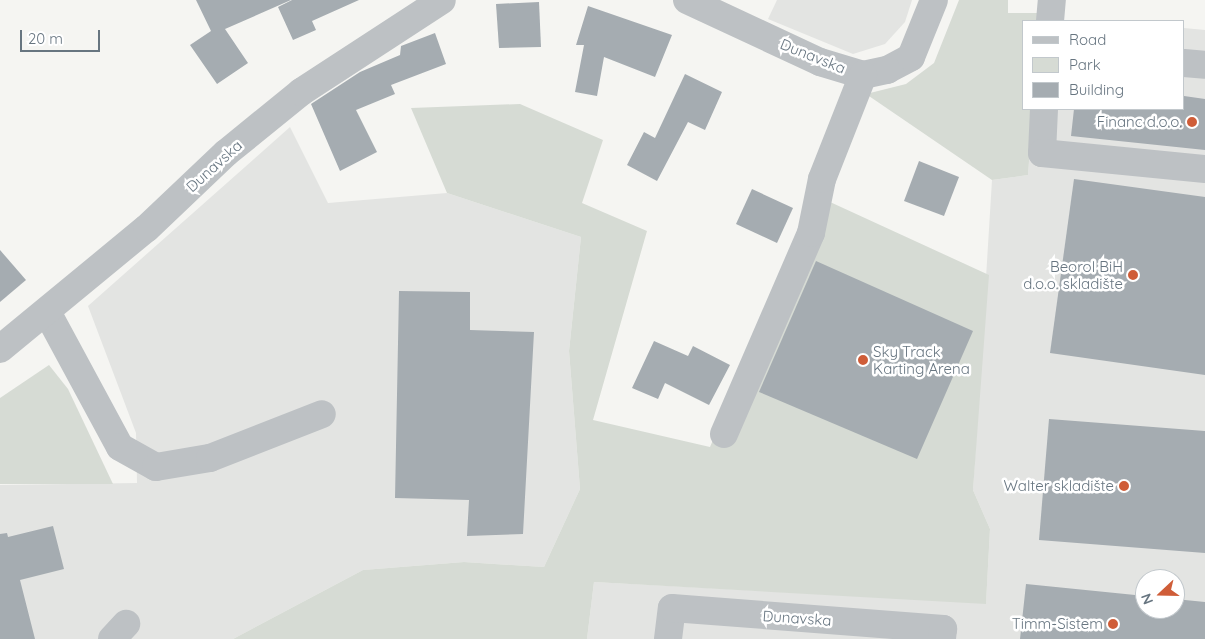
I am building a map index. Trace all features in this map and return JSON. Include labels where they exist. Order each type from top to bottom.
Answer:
[{"type":"street","name":"Dunavska","points":[[0,349],[46,312],[301,92],[442,0]]},
{"type":"street","name":"Dunavska","points":[[687,0],[820,62],[863,75],[887,70],[911,58],[934,0]]},
{"type":"street","points":[[1050,20],[1052,0]]},
{"type":"street","points":[[1185,64],[1205,65]]},
{"type":"street","points":[[724,434],[811,233],[822,179],[863,75]]},
{"type":"street","points":[[1044,110],[1042,153],[1205,169]]},
{"type":"street","points":[[46,312],[120,447],[150,464],[177,467],[210,458],[322,414]]},
{"type":"street","name":"Dunavska","points":[[668,639],[672,608],[943,629],[942,639]]},
{"type":"shaded area","points":[[777,0],[912,0],[905,22],[885,44],[853,54],[768,19]]},
{"type":"shaded area","points":[[1185,28],[1205,30],[1205,639],[587,639],[594,582],[986,603],[990,529],[973,490],[992,180],[1028,175],[1033,110],[1185,110]]},
{"type":"shaded area","points":[[290,127],[328,203],[447,193],[581,237],[569,351],[580,489],[544,567],[464,562],[363,570],[233,639],[0,639],[0,485],[137,483],[136,433],[88,306]]},
{"type":"green space","points":[[959,0],[1008,0],[1008,13],[1041,13],[1040,20],[1022,20],[1022,110],[1033,110],[1028,175],[992,180],[866,94],[906,84],[934,63]]},
{"type":"green space","points":[[520,104],[603,140],[582,203],[647,231],[593,420],[710,447],[817,196],[989,275],[973,490],[990,529],[986,604],[594,582],[587,639],[233,639],[363,570],[464,562],[544,567],[580,489],[569,351],[581,237],[447,193],[411,108]]},
{"type":"green space","points":[[49,365],[68,389],[113,484],[0,484],[0,398]]},
{"type":"building","points":[[196,0],[291,0],[225,29],[248,63],[217,84],[190,45],[211,31]]},
{"type":"building","points":[[292,0],[359,0],[312,21],[316,30],[293,40],[278,7]]},
{"type":"building","points":[[539,2],[541,47],[499,48],[496,4]]},
{"type":"building","points":[[588,6],[672,35],[655,77],[604,57],[597,96],[575,92],[584,45],[576,45]]},
{"type":"building","points":[[435,33],[446,64],[391,85],[395,94],[356,110],[377,152],[340,171],[311,104],[360,72],[400,55],[401,46]]},
{"type":"building","points":[[685,74],[722,92],[705,130],[688,122],[657,181],[627,165],[644,132],[655,138]]},
{"type":"building","points":[[1185,96],[1205,99],[1205,150],[1071,136],[1074,110],[1185,110]]},
{"type":"building","points":[[919,161],[959,177],[944,216],[904,201]]},
{"type":"building","name":"Beorol BiH d.o.o. skladište","points":[[1074,179],[1205,197],[1205,375],[1050,353]]},
{"type":"building","points":[[752,189],[793,208],[777,243],[736,224]]},
{"type":"building","points":[[0,250],[26,280],[0,302]]},
{"type":"building","name":"Sky Track Karting Arena","points":[[816,261],[973,331],[917,459],[759,392]]},
{"type":"building","points":[[399,291],[470,292],[470,330],[534,332],[523,534],[467,536],[469,500],[395,498]]},
{"type":"building","points":[[654,341],[688,356],[693,346],[730,365],[709,405],[665,383],[658,399],[632,388]]},
{"type":"building","name":"Walter skladište","points":[[1049,419],[1205,431],[1205,553],[1039,540]]},
{"type":"building","points":[[53,526],[64,569],[20,580],[35,639],[0,639],[0,534],[7,533],[8,537]]},
{"type":"building","name":"Timm-Sistem","points":[[1026,584],[1135,595],[1135,619],[1185,619],[1185,600],[1205,602],[1205,639],[1020,639]]},
{"type":"place","name":"Financ d.o.o.","points":[[1192,122]]},
{"type":"place","name":"Beorol BiH d.o.o. skladište","points":[[1133,275]]},
{"type":"place","name":"Sky Track Karting Arena","points":[[863,360]]},
{"type":"place","name":"Walter skladište","points":[[1124,486]]},
{"type":"place","name":"Timm-Sistem","points":[[1113,624]]}]
